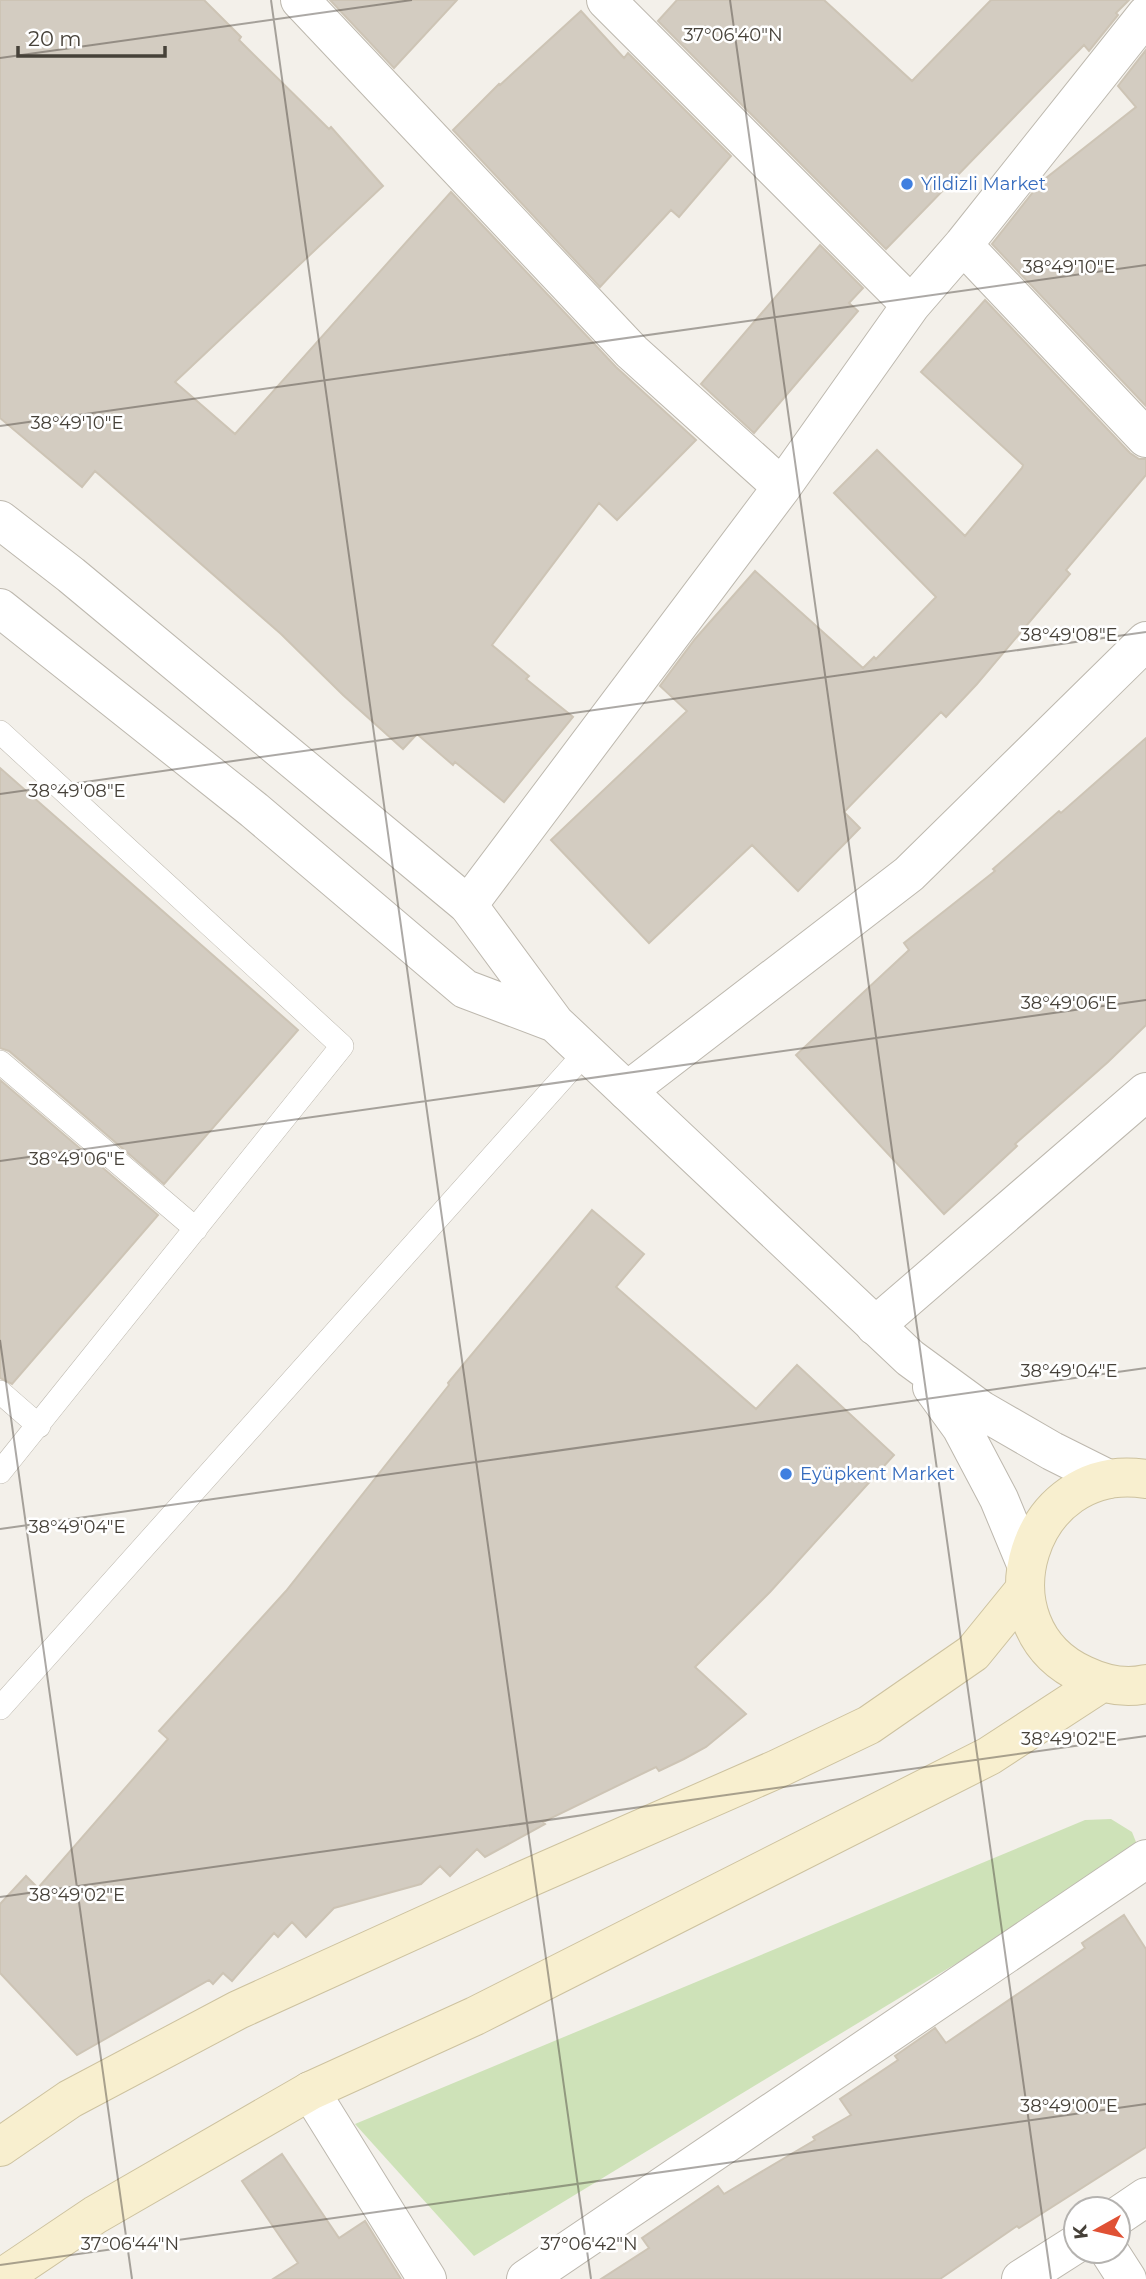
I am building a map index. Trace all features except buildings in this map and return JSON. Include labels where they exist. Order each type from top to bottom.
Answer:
[{"type":"main road","points":[[0,2147],[70,2099],[238,2010],[777,1769],[869,1725],[973,1653],[1026,1576],[1036,1534],[1054,1509],[1079,1489],[1136,1478]]},
{"type":"main road","points":[[1026,1576],[1032,1620],[1048,1648],[1072,1670],[1101,1683],[1135,1687],[1146,1684]]},
{"type":"main road","points":[[0,2279],[95,2215],[310,2091],[475,2016],[989,1756],[1101,1683]]},
{"type":"street","points":[[606,0],[911,304]]},
{"type":"street","points":[[309,3],[632,352],[782,487]]},
{"type":"street","points":[[468,905],[782,487],[911,304],[963,245],[1146,15]]},
{"type":"street","points":[[963,245],[1146,438]]},
{"type":"street","points":[[0,520],[71,575],[468,905],[555,1023],[910,1358],[981,1410],[1052,1451],[1136,1478]]},
{"type":"street","points":[[0,608],[254,810],[465,989],[555,1023]]},
{"type":"street","points":[[628,1091],[909,874],[1146,641]]},
{"type":"street","points":[[875,1326],[1146,1092]]},
{"type":"street","points":[[910,1358],[961,1427],[999,1499],[1026,1576]]},
{"type":"street","points":[[526,2279],[1146,1858]]},
{"type":"street","points":[[310,2091],[428,2279]]},
{"type":"street","points":[[1021,2279],[1062,2253]]},
{"type":"lane","points":[[0,732],[342,1046],[0,1472]]},
{"type":"lane","points":[[0,1708],[586,1052]]},
{"type":"lane","points":[[0,1062],[196,1229]]},
{"type":"lane","points":[[0,1392],[39,1426]]},
{"type":"green space","points":[[1111,1819],[1132,1832],[1140,1852],[474,2256],[355,2124],[1085,1820]]},
{"type":"place","name":"Yildizli Market","points":[[907,184]]},
{"type":"place","name":"Eyüpkent Market","points":[[786,1474]]}]
